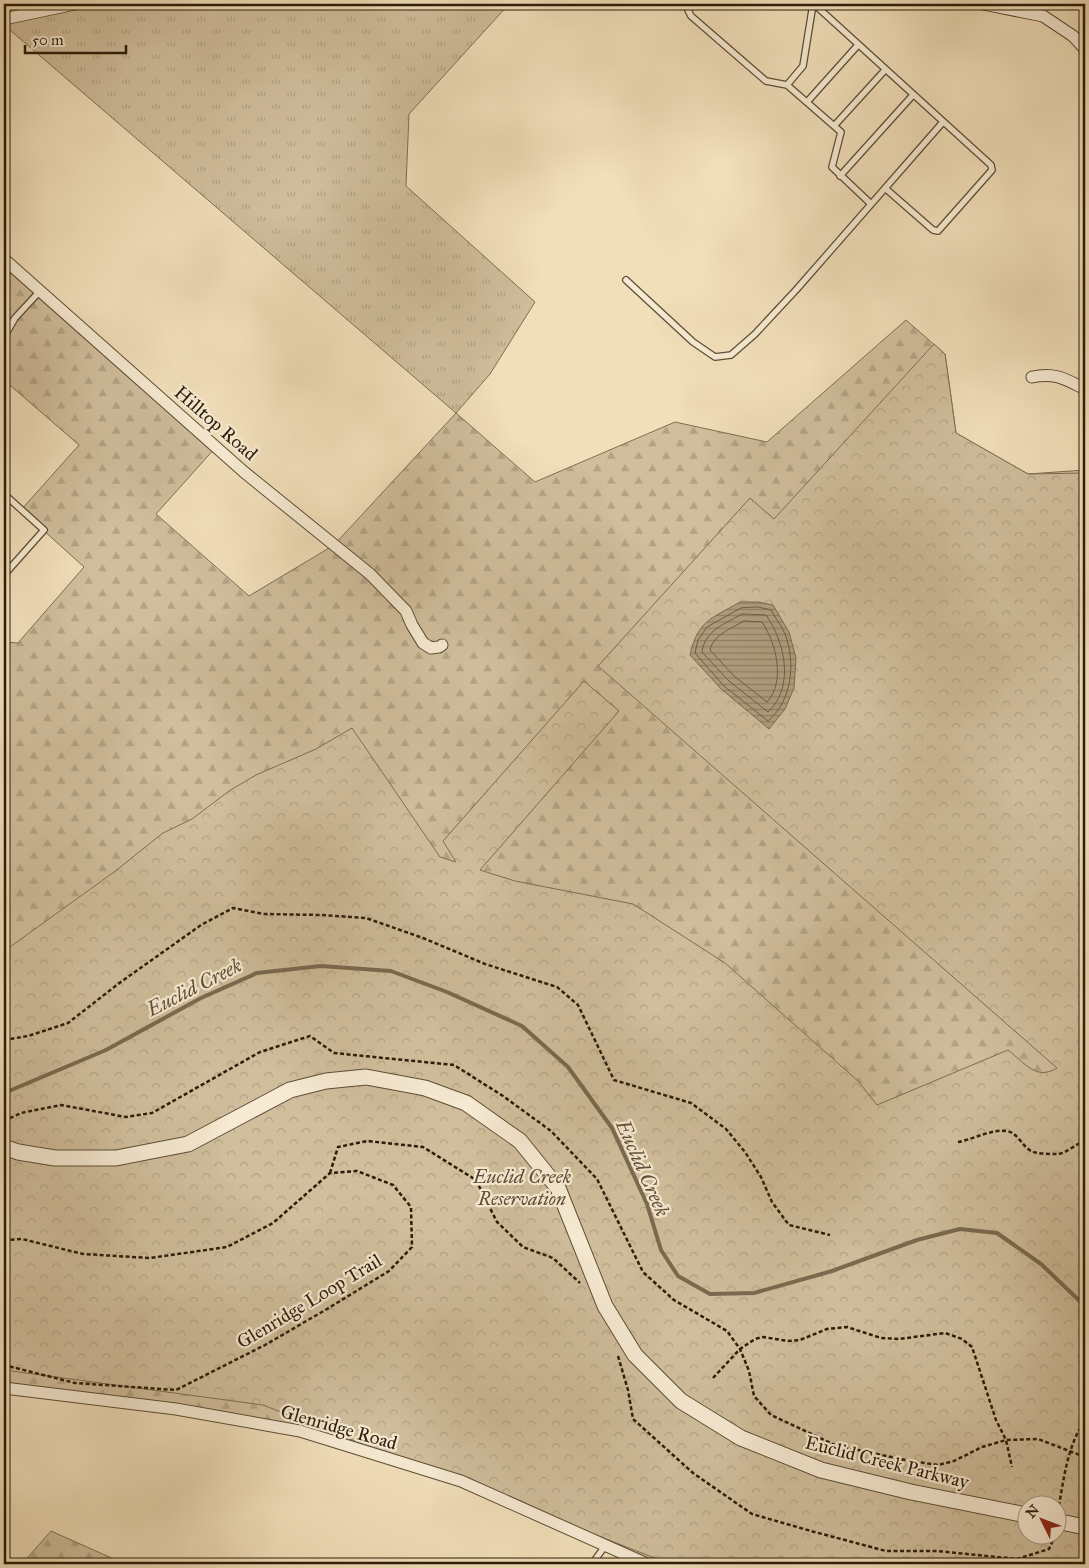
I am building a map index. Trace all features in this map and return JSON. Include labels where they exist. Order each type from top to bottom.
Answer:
[{"type":"street","points":[[4,19],[75,4]]},
{"type":"street","points":[[984,4],[1043,16],[1072,36],[1085,49]]},
{"type":"street","name":"Hilltop Road","points":[[4,259],[244,472],[370,574],[406,611],[423,643],[431,648],[442,645]]},
{"type":"street","points":[[1032,377],[1056,375],[1085,389]]},
{"type":"street","name":"Euclid Creek Parkway","points":[[4,1147],[18,1152],[55,1158],[116,1158],[188,1144],[290,1090],[326,1081],[366,1077],[425,1088],[466,1103],[520,1141],[558,1188],[605,1306],[635,1355],[682,1401],[742,1438],[821,1470],[911,1492],[1016,1513]]},
{"type":"street","name":"Glenridge Road","points":[[4,1388],[176,1409],[300,1431],[461,1481],[647,1564]]},
{"type":"street","points":[[1066,1518],[1085,1526]]},
{"type":"lane","points":[[685,4],[691,16],[766,81],[787,85],[834,126],[841,134],[832,167],[871,204]]},
{"type":"lane","points":[[787,85],[803,66],[814,4]]},
{"type":"lane","points":[[814,4],[991,165],[992,170],[938,231],[933,230],[885,188]]},
{"type":"lane","points":[[807,102],[858,45]]},
{"type":"lane","points":[[834,126],[885,70]]},
{"type":"lane","points":[[840,176],[913,95]]},
{"type":"lane","points":[[626,280],[693,342],[715,358],[731,355],[755,334],[796,290],[943,122]]},
{"type":"lane","points":[[4,337],[15,318],[40,291]]},
{"type":"lane","points":[[4,494],[44,530],[4,574]]},
{"type":"lane","points":[[592,1564],[604,1546]]},
{"type":"path","points":[[4,1040],[28,1036],[68,1023],[118,984],[201,925],[233,908],[264,914],[366,918],[424,938],[485,964],[558,987],[578,1005],[614,1080],[691,1103],[726,1129],[746,1152],[761,1177],[772,1202],[789,1225],[830,1235]]},
{"type":"path","points":[[4,1121],[20,1113],[60,1105],[126,1117],[152,1113],[260,1052],[310,1036],[334,1053],[454,1065],[503,1096],[551,1131],[597,1179],[643,1272],[674,1300],[726,1330],[740,1349],[749,1371],[754,1396],[771,1415],[835,1444],[938,1465],[954,1461],[982,1447],[1006,1440],[1038,1439],[1085,1457]]},
{"type":"path","points":[[958,1142],[973,1139],[989,1132],[1006,1131],[1013,1133],[1031,1151],[1060,1154],[1081,1142],[1085,1142]]},
{"type":"path","name":"Glenridge Loop Trail","points":[[4,1240],[22,1239],[83,1254],[150,1258],[227,1247],[273,1223],[330,1173],[357,1171],[393,1185],[411,1207],[412,1247],[389,1271],[265,1345],[176,1390],[75,1382],[4,1365]]},
{"type":"path","points":[[713,1378],[740,1349],[755,1339],[763,1337],[788,1341],[800,1340],[827,1329],[847,1328],[881,1338],[899,1339],[945,1333],[962,1339],[972,1347],[996,1420],[1006,1440],[1012,1467]]},
{"type":"path","points":[[1061,1496],[1070,1452],[1085,1420]]},
{"type":"green space","points":[[75,4],[509,4],[409,114],[406,186],[535,302],[490,374],[456,413],[4,25],[4,20]]},
{"type":"green space","name":"Euclid Creek Reservation","points":[[4,259],[216,447],[156,514],[249,596],[334,545],[456,413],[535,482],[675,422],[767,442],[906,320],[945,354],[956,433],[1028,474],[1085,470],[1085,1194],[1015,1353],[1024,1496],[1016,1496],[1016,1546],[1066,1546],[1085,1564],[647,1564],[461,1481],[300,1431],[4,1388],[4,642],[18,643],[84,567],[21,510],[79,445],[4,380]]},
{"type":"green space","name":"Euclid Creek Reservation","points":[[934,344],[945,354],[956,433],[1028,474],[1085,473],[1085,1564],[670,1564],[263,1405],[4,1370],[4,948],[10,947],[114,872],[163,833],[192,819],[229,791],[256,775],[316,749],[352,728],[440,857],[456,862],[443,841],[584,681],[619,711],[480,870],[515,881],[633,904],[725,963],[858,1081],[877,1105],[1008,1050],[1031,1069],[1043,1072],[1057,1068],[598,666],[750,498],[774,519]]},
{"type":"green space","points":[[51,1531],[125,1564],[22,1564]]},
{"type":"water","points":[[740,602],[758,602],[773,605],[789,632],[796,658],[794,688],[785,709],[769,729],[721,689],[690,655],[693,643],[702,627],[714,617]]},
{"type":"waterway","name":"Euclid Creek","points":[[4,1091],[9,1091],[106,1050],[201,998],[257,973],[321,966],[391,971],[447,992],[522,1026],[568,1067],[612,1128],[647,1204],[661,1250],[678,1276],[710,1294],[754,1293],[832,1271],[917,1240],[960,1229],[997,1233],[1041,1264],[1085,1306]]}]
